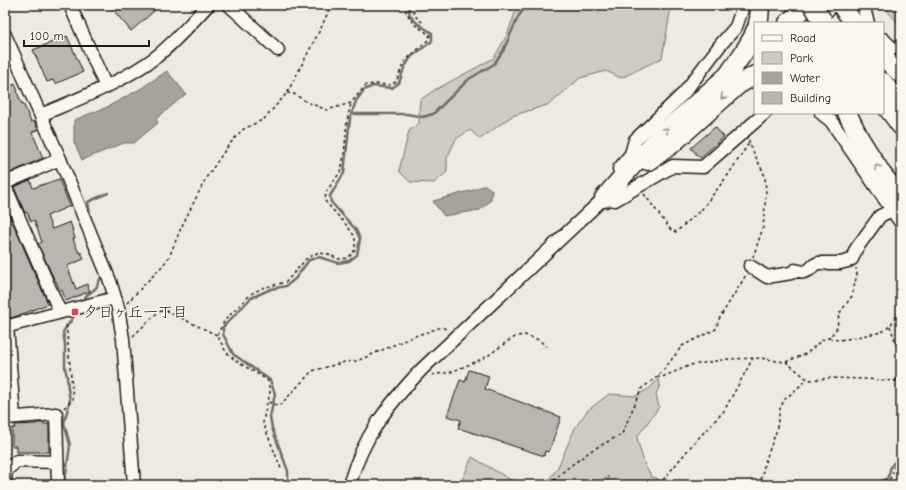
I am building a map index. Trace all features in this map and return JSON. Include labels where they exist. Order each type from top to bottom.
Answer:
[{"type":"highway","points":[[758,22],[760,5]]},
{"type":"highway","points":[[789,22],[808,5]]},
{"type":"highway","points":[[802,22],[826,12],[851,22]]},
{"type":"highway","points":[[733,80],[744,52],[754,34]]},
{"type":"highway","points":[[733,80],[754,54]]},
{"type":"highway","points":[[884,58],[901,74]]},
{"type":"highway","points":[[608,194],[662,134],[733,80],[754,67]]},
{"type":"highway","points":[[733,80],[754,75]]},
{"type":"highway","points":[[884,83],[901,105]]},
{"type":"highway","points":[[884,103],[901,126]]},
{"type":"highway","points":[[848,114],[860,139],[882,174],[896,204]]},
{"type":"street","points":[[70,5],[106,87]]},
{"type":"street","points":[[41,115],[106,87],[127,76],[156,57],[208,5]]},
{"type":"street","points":[[229,5],[278,50]]},
{"type":"street","points":[[742,5],[736,27],[721,44],[684,93],[635,140],[630,154],[602,189],[615,200],[673,166],[703,167],[758,118]]},
{"type":"street","points":[[864,5],[868,22]]},
{"type":"street","points":[[5,35],[60,159],[110,281],[123,339],[134,485]]},
{"type":"street","points":[[884,40],[892,48],[901,47]]},
{"type":"street","points":[[822,114],[831,121],[896,204],[901,223]]},
{"type":"street","points":[[60,159],[5,184],[63,312]]},
{"type":"street","points":[[349,485],[366,440],[379,419],[403,389],[422,369],[608,194]]},
{"type":"street","points":[[750,266],[766,277],[791,273],[796,270],[804,272],[818,263],[840,263],[848,261],[852,259],[856,249],[880,216],[896,204]]},
{"type":"street","points":[[58,485],[56,414],[10,418],[6,325],[63,312],[116,303]]},
{"type":"street","points":[[5,481],[6,470],[17,461],[57,462]]},
{"type":"path","points":[[116,303],[129,303],[170,256],[181,228],[206,178],[228,146],[242,130],[264,119],[287,93],[322,26],[331,5]]},
{"type":"path","points":[[217,335],[225,320],[251,294],[262,288],[286,282],[306,259],[317,253],[328,254],[338,259],[348,258],[355,250],[355,237],[325,201],[326,192],[341,171],[347,121],[351,104],[366,85],[390,85],[396,82],[404,62],[428,40],[430,35],[414,24],[406,12],[407,5]]},
{"type":"path","points":[[413,5],[414,15],[423,23]]},
{"type":"path","points":[[287,93],[294,94],[307,102],[327,110],[351,104]]},
{"type":"path","points":[[638,186],[671,230],[676,232],[702,209],[728,175],[748,143],[758,118]]},
{"type":"path","points":[[549,485],[565,470],[592,450],[622,434],[641,388],[657,377],[682,346],[716,329],[719,319],[750,266],[763,228],[766,195],[765,176],[748,143]]},
{"type":"path","points":[[829,338],[837,328],[839,314],[852,296],[857,274],[856,265],[852,259]]},
{"type":"path","points":[[657,377],[662,377],[691,365],[728,359],[762,358],[786,362],[812,350],[825,338],[838,340],[882,332],[890,326],[901,308]]},
{"type":"path","points":[[123,339],[133,337],[157,313],[164,310],[217,335],[226,352],[236,361],[268,381],[270,392],[263,423],[282,471]]},
{"type":"path","points":[[56,414],[73,399],[63,312]]},
{"type":"path","points":[[890,326],[901,356]]},
{"type":"path","points":[[268,402],[279,406],[312,371],[345,362],[357,361],[442,327],[459,334]]},
{"type":"path","points":[[429,375],[451,372],[480,360],[517,336],[525,335],[539,340],[547,347]]},
{"type":"path","points":[[660,485],[692,445],[724,411],[754,358]]},
{"type":"path","points":[[786,362],[806,378],[812,380],[830,378],[901,382]]},
{"type":"path","points":[[896,381],[901,373]]},
{"type":"path","points":[[758,485],[766,456],[776,432],[782,404],[784,400],[802,384],[806,378]]},
{"type":"path","points":[[5,435],[6,454],[10,466]]},
{"type":"path","points":[[879,485],[890,479],[895,466],[901,460]]},
{"type":"green space","points":[[521,5],[674,5],[670,13],[662,58],[621,78],[606,71],[580,78],[550,104],[512,116],[480,139],[470,130],[456,139],[447,158],[447,172],[434,183],[410,182],[399,171],[409,131],[419,123],[420,100],[433,91],[494,58],[507,35],[515,13]]},
{"type":"green space","points":[[886,5],[901,5],[901,26],[889,13]]},
{"type":"green space","points":[[658,379],[660,385],[656,394],[659,407],[637,437],[645,466],[652,477],[659,480],[659,485],[606,485],[609,476],[596,485],[545,485],[558,467],[575,428],[587,411],[609,394],[636,396],[650,388]]},
{"type":"green space","points":[[472,457],[511,480],[529,485],[460,485]]},
{"type":"water","points":[[167,71],[186,94],[156,119],[158,123],[134,143],[124,143],[82,160],[74,142],[74,120],[107,107],[140,89]]},
{"type":"water","points":[[485,185],[492,190],[491,200],[480,210],[444,216],[433,201],[473,190]]},
{"type":"building","points":[[109,5],[161,5],[131,31]]},
{"type":"building","points":[[67,36],[83,72],[55,84],[53,80],[47,82],[33,50]]},
{"type":"building","points":[[15,84],[22,104],[23,103],[31,122],[34,121],[38,130],[32,132],[43,158],[5,175],[5,88]]},
{"type":"building","points":[[715,127],[724,137],[700,158],[691,148]]},
{"type":"building","points":[[59,179],[70,206],[47,216],[52,229],[70,222],[75,238],[73,239],[79,253],[81,252],[84,259],[67,266],[76,289],[87,284],[90,291],[66,301],[62,290],[60,291],[38,244],[42,242],[34,220],[31,222],[27,212],[25,213],[14,187],[30,180],[33,188]]},
{"type":"building","points":[[5,205],[48,304],[11,318],[5,311]]},
{"type":"building","points":[[469,370],[489,376],[485,389],[561,417],[549,452],[545,451],[544,456],[458,428],[461,420],[447,416],[460,380],[465,382]]},
{"type":"building","points":[[36,423],[49,424],[49,452],[16,452],[16,446],[12,446],[12,428],[15,428],[15,425]]},
{"type":"waterway","points":[[285,485],[288,481],[288,471],[272,428],[270,417],[275,394],[270,380],[233,354],[223,334],[223,327],[251,298],[271,289],[286,286],[295,279],[309,260],[319,257],[338,263],[349,261],[357,255],[360,239],[356,230],[331,202],[330,196],[344,173],[350,118],[356,101],[364,90],[373,86],[392,88],[399,83],[404,68],[411,57],[432,41],[432,33],[412,18],[409,11],[410,5]]},
{"type":"waterway","points":[[352,114],[407,114],[423,117],[433,114],[469,79],[494,64],[503,51],[518,17],[523,10],[532,5]]},
{"type":"waterway","points":[[91,221],[88,202],[108,193]]},
{"type":"waterway","points":[[82,302],[86,296],[96,288],[101,277],[101,273]]},
{"type":"waterway","points":[[63,481],[66,474],[70,445],[64,423],[70,400],[65,368],[65,344],[63,332],[76,313]]},
{"type":"waterway","points":[[874,485],[887,478],[893,464],[901,458]]},
{"type":"place","name":"夕日ヶ丘一丁目","points":[[75,312]]}]
